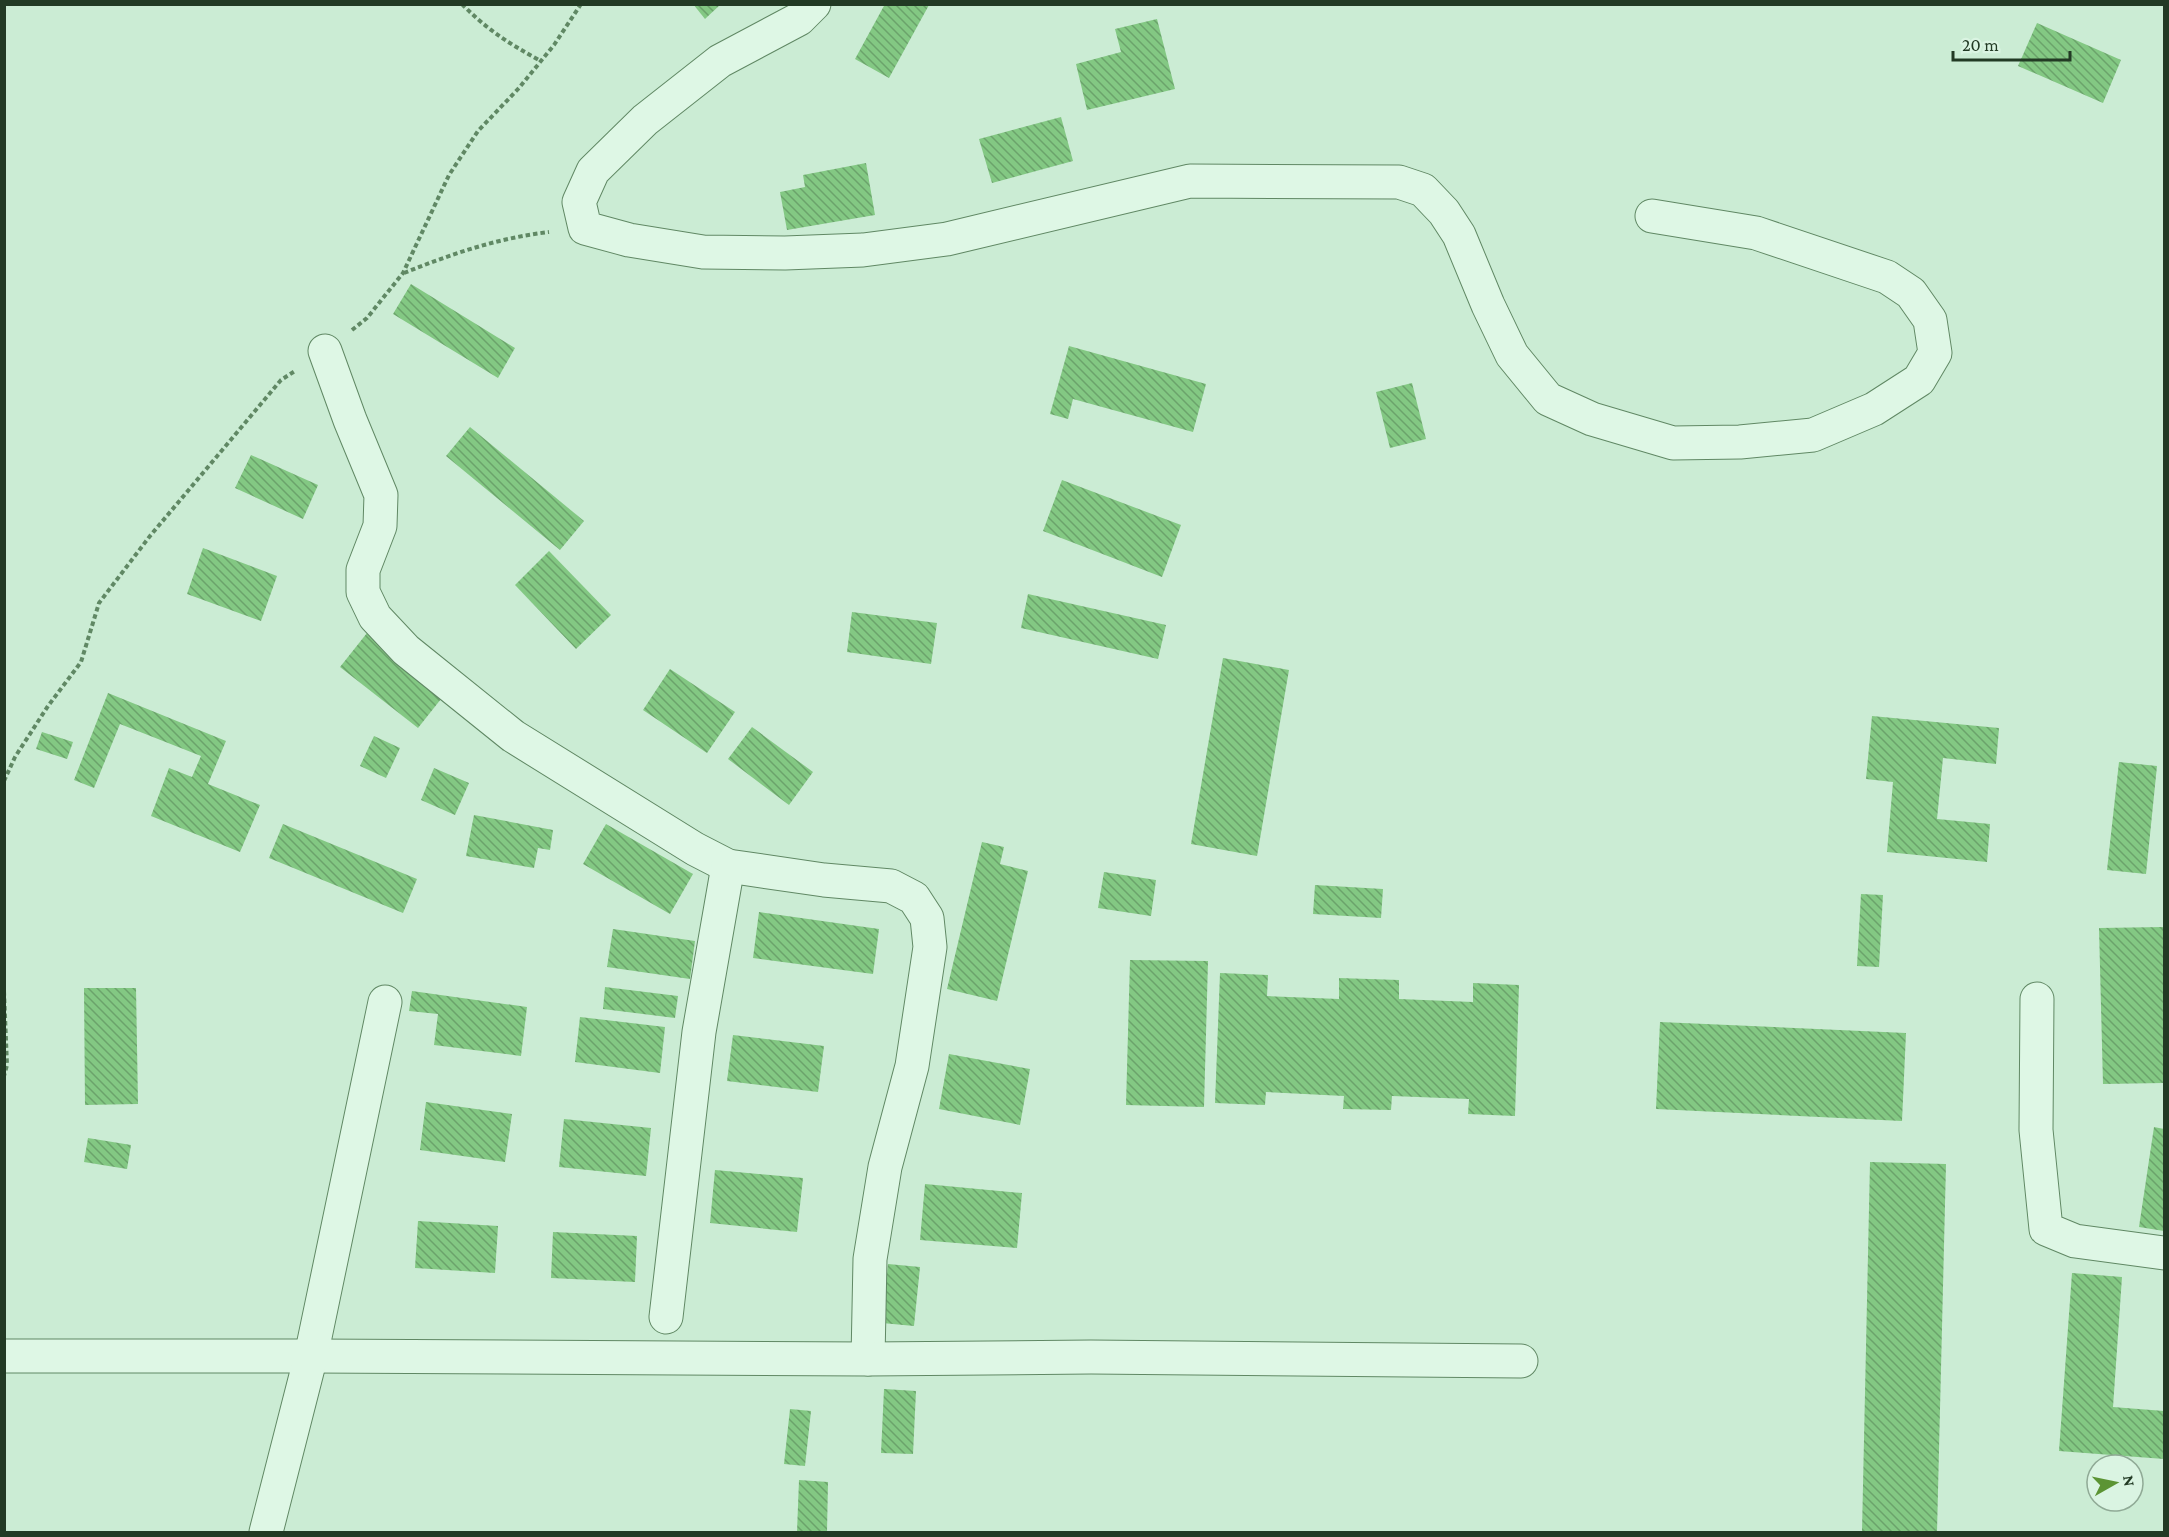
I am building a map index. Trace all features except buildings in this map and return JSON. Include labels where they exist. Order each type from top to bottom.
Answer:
[{"type":"street","points":[[814,4],[799,19],[720,61],[645,120],[593,171],[579,202],[585,228],[629,240],[702,252],[785,254],[863,250],[947,239],[1190,181],[1399,182],[1423,190],[1444,212],[1459,235],[1512,356],[1548,399],[1592,419],[1673,443],[1740,442],[1813,435],[1874,409],[1919,380],[1935,353],[1930,320],[1911,293],[1887,277],[1756,233],[1652,216]]},
{"type":"street","points":[[325,351],[381,495],[380,526],[363,570],[363,592],[375,617],[406,650],[513,736],[696,849],[728,866],[824,880],[891,886],[914,898],[927,918],[930,947],[912,1066],[885,1167],[870,1259],[868,1359]]},
{"type":"street","points":[[666,1317],[699,1032],[728,866]]},
{"type":"street","points":[[2037,999],[2036,1130],[2046,1228],[2075,1241],[2164,1253]]},
{"type":"street","points":[[266,1533],[311,1356],[385,1002]]},
{"type":"street","points":[[4,1356],[868,1359],[1091,1357],[1521,1361]]},
{"type":"path","points":[[462,4],[479,22],[501,39],[541,62]]},
{"type":"path","points":[[4,781],[15,757],[48,706],[81,662],[99,603],[150,536],[281,380],[325,351],[367,318],[403,273],[448,175],[478,131],[541,62],[581,4]]},
{"type":"path","points":[[403,273],[463,250],[525,235],[585,228]]},
{"type":"path","points":[[4,991],[7,1065],[4,1076]]}]
